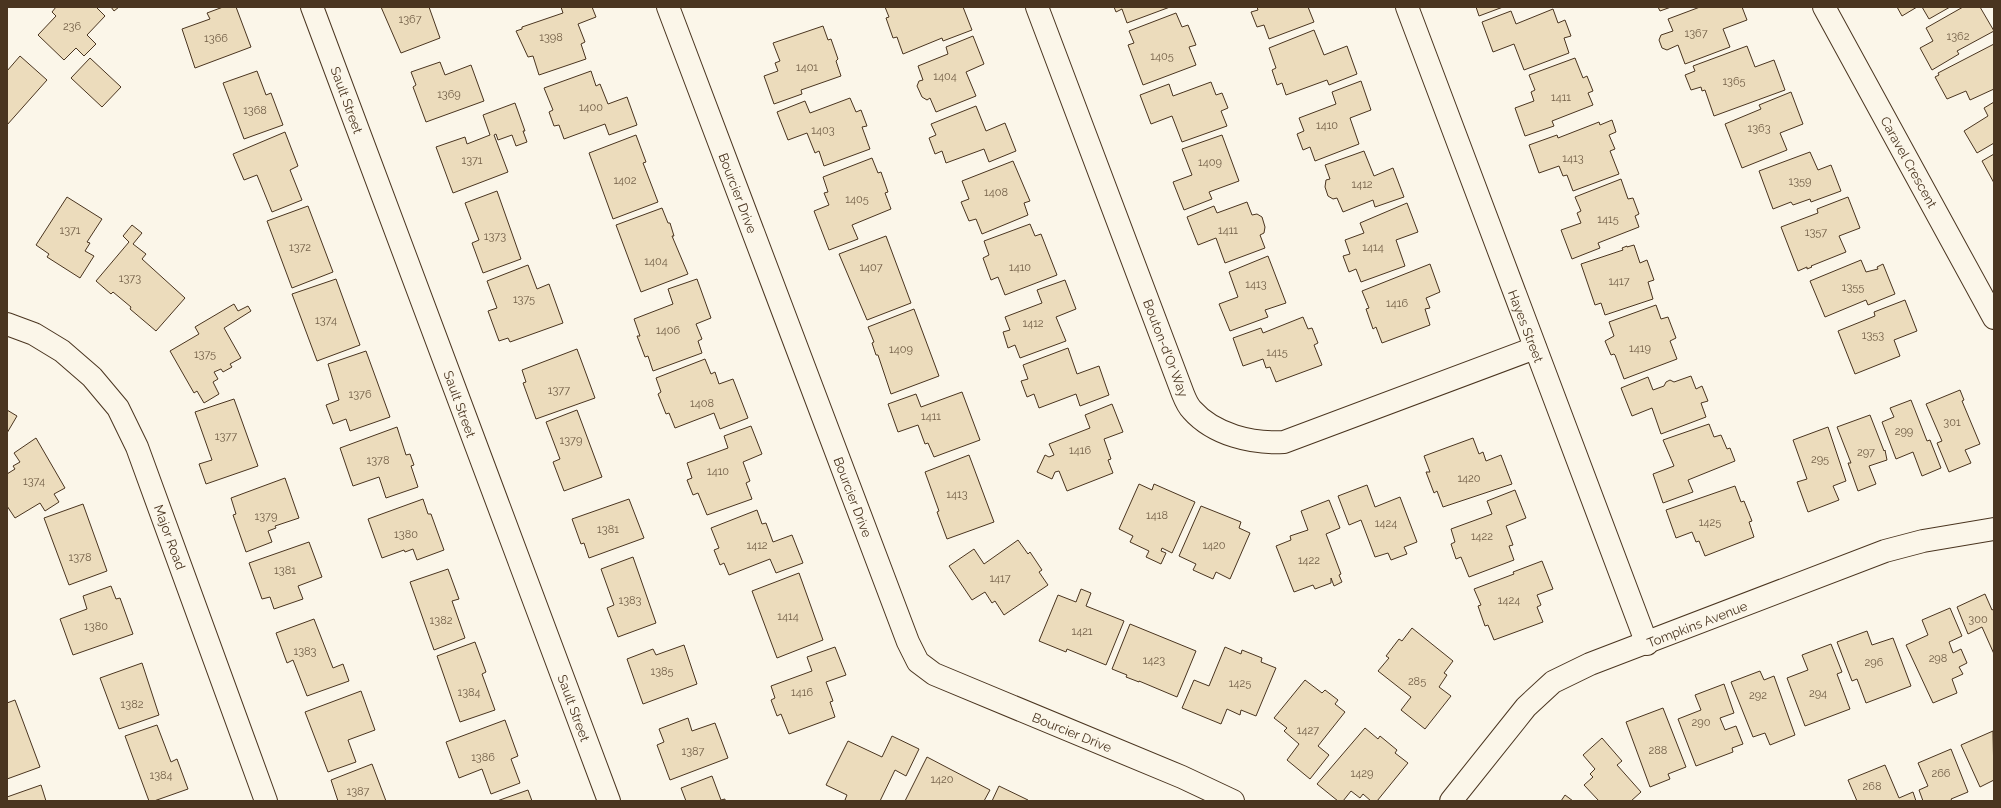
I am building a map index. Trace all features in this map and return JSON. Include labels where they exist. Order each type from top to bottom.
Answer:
[{"type":"street","name":"Sault Street","points":[[312,7],[608,801]]},
{"type":"street","name":"Bouton-d'Or Way","points":[[1037,7],[1183,394],[1192,410],[1209,424],[1238,437],[1264,443],[1284,442],[1535,348]]},
{"type":"street","name":"Hayes Street","points":[[1407,7],[1647,644]]},
{"type":"street","name":"Caravel Crescent","points":[[1824,7],[1994,318]]},
{"type":"street","name":"Bourcier Drive","points":[[674,9],[908,642],[918,662],[940,677],[1182,777],[1233,801]]},
{"type":"street","name":"Major Road","points":[[7,324],[34,334],[62,351],[92,377],[118,408],[137,447],[266,801]]},
{"type":"street","name":"Tompkins Avenue","points":[[1451,801],[1526,707],[1553,682],[1590,664],[1647,644],[1885,551],[1923,541],[1994,529]]},
{"type":"building","points":[[56,7],[96,7],[105,16],[87,35],[96,44],[84,56],[76,48],[64,60],[38,35],[56,16],[52,12]]},
{"type":"building","points":[[111,7],[119,7],[114,11]]},
{"type":"building","points":[[223,7],[236,7],[251,47],[195,68],[182,29],[210,19],[207,13]]},
{"type":"building","points":[[381,7],[429,7],[440,38],[401,53]]},
{"type":"building","points":[[561,7],[592,7],[596,17],[578,24],[585,42],[581,44],[586,59],[539,75],[533,56],[528,57],[516,31],[522,29],[522,27],[563,13]]},
{"type":"building","points":[[885,7],[963,7],[972,30],[943,41],[942,38],[903,54],[897,37],[893,38],[886,18],[889,17]]},
{"type":"building","points":[[1114,7],[1170,7],[1127,23],[1122,9],[1116,12]]},
{"type":"building","points":[[1257,7],[1308,7],[1314,22],[1269,39],[1264,25],[1257,27],[1251,12],[1258,10]]},
{"type":"building","points":[[1476,7],[1503,7],[1479,16]]},
{"type":"building","points":[[1658,7],[1671,7],[1660,11]]},
{"type":"building","points":[[1700,7],[1742,7],[1747,20],[1723,29],[1730,47],[1685,64],[1678,45],[1667,50],[1662,48],[1659,40],[1661,35],[1673,31],[1668,19]]},
{"type":"building","points":[[1897,7],[1917,7],[1902,16]]},
{"type":"building","points":[[1922,7],[1950,7],[1929,19]]},
{"type":"building","points":[[1963,7],[1980,7],[1994,31],[1957,51],[1959,54],[1932,70],[1920,48],[1933,41],[1926,28]]},
{"type":"building","points":[[1553,9],[1558,23],[1565,20],[1571,36],[1564,38],[1569,53],[1524,70],[1514,44],[1493,52],[1482,22],[1511,11],[1516,24]]},
{"type":"building","points":[[1176,13],[1182,27],[1188,25],[1196,45],[1189,47],[1196,65],[1143,85],[1128,45],[1134,43],[1129,31]]},
{"type":"building","points":[[823,26],[828,40],[831,39],[838,59],[836,61],[841,76],[801,90],[802,94],[774,104],[764,76],[778,71],[775,63],[780,61],[773,43]]},
{"type":"building","points":[[1314,30],[1324,55],[1347,46],[1357,74],[1329,85],[1327,80],[1286,95],[1282,83],[1277,85],[1272,70],[1276,68],[1269,48]]},
{"type":"building","points":[[973,36],[984,64],[966,72],[976,96],[936,112],[930,98],[927,100],[922,97],[917,86],[919,81],[923,80],[918,66],[948,54],[946,47]]},
{"type":"building","points":[[1994,44],[1994,89],[1970,100],[1966,91],[1947,99],[1935,77],[1939,75],[1938,73]]},
{"type":"building","points":[[1747,46],[1755,67],[1774,60],[1785,90],[1714,116],[1705,90],[1702,91],[1701,87],[1691,90],[1685,75],[1695,71],[1693,66]]},
{"type":"building","points":[[20,56],[47,80],[7,125],[7,71]]},
{"type":"building","points":[[90,58],[121,87],[102,107],[71,78]]},
{"type":"building","points":[[1575,58],[1583,78],[1587,76],[1593,91],[1588,93],[1593,105],[1552,121],[1554,126],[1525,136],[1515,108],[1534,101],[1531,92],[1535,90],[1529,75]]},
{"type":"building","points":[[440,62],[445,75],[471,65],[484,101],[426,122],[413,87],[416,85],[411,72]]},
{"type":"building","points":[[257,71],[266,95],[271,93],[283,125],[244,139],[223,83]]},
{"type":"building","points":[[591,71],[596,86],[600,84],[608,104],[627,97],[637,125],[609,135],[605,124],[564,139],[559,125],[554,126],[549,112],[553,110],[544,88]]},
{"type":"building","points":[[1361,81],[1371,110],[1350,118],[1359,144],[1315,161],[1310,147],[1303,150],[1297,134],[1304,131],[1299,118],[1336,104],[1332,92]]},
{"type":"building","points":[[1211,82],[1216,95],[1222,93],[1228,108],[1221,111],[1227,126],[1182,142],[1172,116],[1151,124],[1140,95],[1169,84],[1173,96]]},
{"type":"building","points":[[1791,92],[1803,124],[1780,133],[1787,150],[1742,168],[1725,124],[1761,109],[1759,105]]},
{"type":"building","points":[[850,98],[856,112],[861,110],[867,126],[862,127],[870,149],[824,166],[819,151],[815,153],[807,133],[788,140],[777,112],[805,101],[810,113]]},
{"type":"building","points":[[1994,102],[1994,143],[1977,153],[1964,131],[1988,116],[1984,108]]},
{"type":"building","points":[[515,103],[525,131],[523,131],[527,142],[516,146],[512,135],[498,140],[496,134],[494,135],[508,172],[453,193],[436,147],[465,137],[467,144],[490,135],[483,115]]},
{"type":"building","points":[[976,106],[986,131],[1005,123],[1016,151],[989,162],[984,149],[946,163],[942,151],[935,154],[929,138],[936,135],[931,124]]},
{"type":"building","points":[[1612,120],[1616,132],[1609,135],[1615,149],[1610,151],[1619,174],[1573,191],[1567,175],[1563,176],[1559,166],[1539,173],[1529,145],[1557,135],[1558,138],[1599,122],[1600,125]]},
{"type":"building","points":[[285,132],[298,166],[290,170],[302,200],[272,212],[257,175],[244,180],[233,154]]},
{"type":"building","points":[[636,135],[646,162],[643,163],[658,202],[613,219],[589,153]]},
{"type":"building","points":[[1222,135],[1239,181],[1209,192],[1212,199],[1184,210],[1173,182],[1192,175],[1182,149]]},
{"type":"building","points":[[1364,151],[1374,176],[1393,168],[1404,197],[1375,207],[1373,200],[1343,212],[1337,198],[1333,199],[1328,196],[1325,187],[1326,180],[1330,179],[1325,165]]},
{"type":"building","points":[[1810,152],[1818,170],[1831,165],[1841,191],[1811,202],[1810,199],[1793,205],[1791,202],[1773,209],[1759,171]]},
{"type":"building","points":[[1994,154],[1994,183],[1982,161]]},
{"type":"building","points":[[872,158],[878,173],[881,172],[888,192],[885,193],[891,209],[852,225],[858,239],[829,250],[814,211],[829,205],[824,193],[828,192],[823,177]]},
{"type":"building","points":[[1013,161],[1030,201],[1024,203],[1028,215],[982,234],[976,219],[969,221],[961,202],[969,199],[962,181]]},
{"type":"building","points":[[1621,179],[1628,199],[1633,198],[1639,214],[1635,216],[1639,227],[1598,243],[1600,248],[1572,259],[1561,230],[1581,223],[1577,213],[1581,211],[1575,197]]},
{"type":"building","points":[[497,191],[521,259],[483,273],[472,243],[479,240],[465,203]]},
{"type":"building","points":[[67,197],[102,219],[87,242],[90,243],[85,251],[94,256],[80,278],[47,257],[49,254],[36,245]]},
{"type":"building","points":[[1848,197],[1860,228],[1839,236],[1846,252],[1807,269],[1807,267],[1798,271],[1781,227],[1818,213],[1817,209]]},
{"type":"building","points":[[1247,202],[1252,215],[1257,214],[1262,217],[1265,227],[1264,233],[1260,235],[1265,248],[1225,263],[1216,238],[1198,245],[1187,217],[1214,206],[1217,213]]},
{"type":"building","points":[[1407,203],[1418,232],[1396,240],[1405,266],[1361,282],[1356,269],[1349,272],[1343,256],[1350,254],[1345,240],[1364,233],[1360,223]]},
{"type":"building","points":[[308,206],[333,272],[292,288],[267,221]]},
{"type":"building","points":[[662,208],[668,223],[670,223],[674,236],[672,236],[688,274],[641,292],[616,225]]},
{"type":"building","points":[[1030,224],[1035,236],[1041,234],[1057,275],[1005,295],[998,277],[991,280],[983,258],[989,255],[984,241]]},
{"type":"building","points":[[132,225],[142,233],[133,244],[146,254],[142,259],[185,298],[156,331],[113,292],[111,294],[96,281],[129,242],[123,236]]},
{"type":"building","points":[[886,236],[911,303],[867,320],[839,254]]},
{"type":"building","points":[[1634,245],[1640,263],[1647,260],[1654,280],[1648,282],[1653,299],[1605,315],[1601,303],[1595,305],[1581,264],[1623,250],[1622,248],[1627,246]]},
{"type":"building","points":[[1268,256],[1286,303],[1265,310],[1268,317],[1230,331],[1219,304],[1238,297],[1229,272]]},
{"type":"building","points":[[1861,260],[1866,272],[1878,269],[1877,267],[1883,264],[1895,294],[1868,305],[1866,300],[1825,317],[1810,281]]},
{"type":"building","points":[[1430,264],[1440,292],[1426,298],[1430,308],[1425,309],[1430,325],[1382,343],[1376,327],[1373,329],[1366,309],[1369,308],[1362,291]]},
{"type":"building","points":[[528,265],[537,289],[549,284],[563,323],[510,342],[508,338],[499,341],[488,311],[497,308],[487,281]]},
{"type":"building","points":[[336,279],[360,345],[317,361],[292,294]]},
{"type":"building","points":[[697,279],[711,318],[696,324],[702,339],[698,341],[702,353],[653,371],[648,356],[645,357],[637,336],[640,336],[634,319],[673,304],[668,289]]},
{"type":"building","points":[[1065,280],[1076,309],[1056,317],[1066,341],[1020,358],[1015,345],[1008,348],[1003,332],[1010,330],[1005,317],[1042,303],[1037,290]]},
{"type":"building","points":[[1905,300],[1917,331],[1894,340],[1900,356],[1855,374],[1838,331],[1875,316],[1874,312]]},
{"type":"building","points":[[234,304],[238,311],[248,306],[251,311],[224,328],[241,358],[230,364],[232,367],[223,372],[221,369],[214,372],[218,379],[213,382],[219,394],[204,403],[197,391],[194,393],[170,351],[199,334],[195,327]]},
{"type":"building","points":[[1656,305],[1661,319],[1668,317],[1676,338],[1670,341],[1677,359],[1624,379],[1615,355],[1611,355],[1605,341],[1614,336],[1609,322]]},
{"type":"building","points":[[914,309],[939,376],[891,394],[878,355],[876,355],[872,343],[874,342],[868,327]]},
{"type":"building","points":[[1303,317],[1308,329],[1312,328],[1318,343],[1314,345],[1322,365],[1276,382],[1270,367],[1266,368],[1263,359],[1243,366],[1233,338],[1261,328],[1263,333]]},
{"type":"building","points":[[1068,348],[1077,374],[1099,366],[1109,395],[1080,406],[1076,394],[1039,408],[1034,394],[1027,397],[1021,381],[1028,379],[1023,365]]},
{"type":"building","points":[[577,349],[595,398],[536,419],[523,383],[526,382],[522,370]]},
{"type":"building","points":[[366,351],[390,417],[350,431],[346,419],[333,424],[326,405],[339,400],[328,364]]},
{"type":"building","points":[[705,359],[711,374],[715,372],[719,384],[733,379],[748,418],[720,429],[714,413],[675,428],[669,413],[666,414],[658,394],[661,392],[656,378]]},
{"type":"building","points":[[1691,376],[1696,389],[1702,386],[1708,401],[1701,403],[1706,417],[1661,434],[1652,408],[1632,416],[1621,388],[1648,377],[1653,390],[1664,386],[1666,382],[1670,380],[1674,382]]},
{"type":"building","points":[[1960,390],[1964,400],[1962,401],[1980,444],[1965,450],[1971,463],[1949,472],[1937,443],[1942,441],[1926,404]]},
{"type":"building","points":[[962,392],[980,440],[934,457],[928,443],[925,444],[918,425],[898,432],[888,404],[916,394],[921,407]]},
{"type":"building","points":[[234,399],[258,466],[206,484],[199,464],[212,460],[195,412]]},
{"type":"building","points":[[1911,400],[1927,441],[1930,440],[1941,468],[1922,476],[1913,452],[1896,459],[1882,422],[1894,417],[1890,408]]},
{"type":"building","points":[[1112,404],[1123,432],[1104,439],[1111,459],[1108,460],[1113,473],[1067,491],[1059,471],[1055,472],[1052,479],[1037,472],[1045,455],[1049,457],[1054,455],[1049,444],[1090,428],[1085,415]]},
{"type":"building","points":[[7,410],[17,416],[7,433]]},
{"type":"building","points":[[577,410],[602,477],[564,491],[553,462],[560,459],[546,422]]},
{"type":"building","points":[[1870,415],[1884,451],[1885,450],[1887,460],[1869,466],[1876,484],[1858,491],[1848,463],[1851,463],[1837,427]]},
{"type":"building","points":[[1709,424],[1714,437],[1721,435],[1727,449],[1730,448],[1735,461],[1688,480],[1693,492],[1663,503],[1653,474],[1674,466],[1663,440]]},
{"type":"building","points":[[751,426],[762,454],[743,462],[750,481],[746,483],[752,499],[707,515],[698,493],[693,495],[687,480],[692,478],[687,463],[728,448],[724,436]]},
{"type":"building","points":[[397,427],[406,455],[410,454],[414,465],[411,466],[418,487],[386,498],[379,477],[353,486],[340,448]]},
{"type":"building","points":[[1828,427],[1846,481],[1833,486],[1839,500],[1808,512],[1797,482],[1807,479],[1793,440]]},
{"type":"building","points":[[36,438],[65,488],[54,494],[59,502],[45,511],[40,503],[15,518],[7,506],[7,474],[15,469],[13,466],[20,462],[14,453]]},
{"type":"building","points":[[1473,438],[1479,454],[1483,452],[1486,461],[1501,455],[1512,484],[1443,507],[1437,491],[1434,493],[1426,472],[1430,472],[1424,456]]},
{"type":"building","points":[[969,455],[994,522],[947,539],[925,472]]},
{"type":"building","points":[[285,478],[299,518],[275,526],[276,528],[268,531],[272,542],[246,552],[233,515],[236,514],[231,498]]},
{"type":"building","points":[[1139,484],[1152,490],[1154,484],[1195,502],[1172,553],[1162,548],[1161,551],[1166,553],[1161,564],[1146,557],[1149,551],[1130,542],[1133,536],[1119,529]]},
{"type":"building","points":[[1367,485],[1375,507],[1400,497],[1417,542],[1404,547],[1407,554],[1391,560],[1388,553],[1375,557],[1361,520],[1349,525],[1338,496]]},
{"type":"building","points":[[1735,486],[1741,502],[1744,501],[1752,521],[1749,522],[1754,537],[1705,556],[1699,541],[1696,542],[1692,532],[1676,538],[1666,510]]},
{"type":"building","points":[[1515,490],[1526,518],[1506,526],[1513,545],[1509,546],[1514,560],[1469,577],[1461,557],[1456,559],[1451,544],[1455,542],[1451,529],[1492,514],[1487,501]]},
{"type":"building","points":[[423,499],[428,514],[431,514],[444,550],[417,560],[413,549],[405,552],[404,550],[382,558],[368,519]]},
{"type":"building","points":[[629,499],[644,538],[589,558],[584,543],[581,544],[572,519]]},
{"type":"building","points":[[1329,500],[1340,528],[1326,534],[1341,574],[1339,575],[1342,582],[1334,586],[1331,578],[1331,583],[1315,589],[1313,585],[1294,592],[1276,546],[1291,540],[1290,536],[1308,530],[1301,511]]},
{"type":"building","points":[[83,504],[107,571],[69,585],[44,518]]},
{"type":"building","points":[[1201,506],[1241,522],[1239,528],[1250,533],[1230,579],[1216,572],[1213,579],[1193,570],[1196,564],[1179,556]]},
{"type":"building","points":[[757,510],[762,524],[766,523],[773,542],[792,535],[803,563],[776,573],[770,559],[729,575],[724,563],[720,565],[714,550],[719,548],[711,528]]},
{"type":"building","points":[[1018,540],[1028,554],[1030,552],[1042,570],[1039,572],[1048,585],[1004,615],[995,601],[992,603],[985,592],[972,600],[949,566],[974,549],[984,564]]},
{"type":"building","points":[[309,542],[322,577],[298,586],[303,599],[274,609],[270,597],[262,599],[249,563]]},
{"type":"building","points":[[633,557],[656,623],[618,637],[607,608],[614,605],[601,569]]},
{"type":"building","points":[[1542,561],[1553,589],[1537,595],[1541,605],[1537,607],[1543,622],[1494,640],[1488,625],[1485,626],[1478,606],[1481,605],[1474,589],[1514,574],[1513,572]]},
{"type":"building","points":[[448,569],[459,599],[452,601],[465,638],[434,650],[410,582]]},
{"type":"building","points":[[799,573],[823,640],[777,658],[752,591]]},
{"type":"building","points":[[111,586],[116,599],[120,598],[133,634],[73,655],[60,619],[87,609],[83,596]]},
{"type":"building","points":[[1081,589],[1091,593],[1086,606],[1124,621],[1106,665],[1067,649],[1066,652],[1039,641],[1058,595],[1076,602]]},
{"type":"building","points":[[1985,594],[1992,610],[1994,609],[1994,654],[1982,627],[1968,634],[1957,607]]},
{"type":"building","points":[[1950,608],[1962,636],[1949,642],[1953,653],[1961,649],[1967,663],[1959,667],[1963,674],[1952,679],[1957,693],[1933,703],[1906,645],[1928,635],[1922,620]]},
{"type":"building","points":[[314,619],[333,668],[343,664],[349,681],[307,696],[293,660],[287,663],[276,633]]},
{"type":"building","points":[[1130,624],[1196,651],[1177,697],[1126,677],[1127,675],[1112,669]]},
{"type":"building","points":[[1412,628],[1453,661],[1444,673],[1447,675],[1439,687],[1451,696],[1425,729],[1401,710],[1411,697],[1378,671],[1389,658],[1386,656],[1399,639],[1402,641]]},
{"type":"building","points":[[1867,631],[1872,645],[1893,638],[1911,686],[1866,703],[1857,679],[1852,681],[1837,642]]},
{"type":"building","points":[[475,642],[486,672],[482,674],[495,710],[460,722],[437,656]]},
{"type":"building","points":[[1831,644],[1842,672],[1837,674],[1850,709],[1805,726],[1787,678],[1808,670],[1802,655]]},
{"type":"building","points":[[684,645],[697,684],[643,704],[627,659],[653,649],[656,655]]},
{"type":"building","points":[[835,647],[846,675],[826,682],[833,701],[830,702],[835,717],[789,734],[781,714],[777,716],[771,700],[775,698],[771,686],[812,671],[807,657]]},
{"type":"building","points":[[1225,647],[1241,654],[1242,650],[1262,658],[1261,662],[1276,668],[1256,716],[1241,710],[1240,715],[1227,709],[1221,724],[1182,708],[1194,680],[1209,686]]},
{"type":"building","points":[[142,663],[159,715],[119,729],[100,678]]},
{"type":"building","points":[[1760,671],[1764,680],[1774,676],[1795,735],[1770,745],[1765,733],[1753,737],[1731,682]]},
{"type":"building","points":[[1305,680],[1322,693],[1325,690],[1338,700],[1335,704],[1345,712],[1318,746],[1329,755],[1310,779],[1287,760],[1299,744],[1284,731],[1287,728],[1274,718]]},
{"type":"building","points":[[1724,684],[1734,713],[1720,718],[1725,730],[1736,726],[1743,744],[1732,748],[1733,752],[1696,766],[1678,719],[1701,710],[1695,695]]},
{"type":"building","points":[[361,691],[375,730],[348,740],[356,762],[328,772],[305,712]]},
{"type":"building","points":[[15,700],[40,767],[7,779],[7,703]]},
{"type":"building","points":[[1663,708],[1686,767],[1668,774],[1670,779],[1650,787],[1626,722]]},
{"type":"building","points":[[688,718],[692,731],[715,723],[728,758],[670,780],[657,745],[664,742],[659,729]]},
{"type":"building","points":[[505,720],[518,756],[511,759],[520,783],[491,794],[482,769],[459,778],[446,742]]},
{"type":"building","points":[[157,725],[171,762],[177,759],[188,789],[154,801],[149,801],[125,736]]},
{"type":"building","points":[[1365,728],[1378,739],[1380,736],[1397,750],[1395,753],[1408,763],[1377,801],[1371,801],[1363,794],[1360,798],[1351,791],[1343,801],[1338,801],[1317,784]]},
{"type":"building","points":[[1993,731],[1994,780],[1980,787],[1961,745]]},
{"type":"building","points":[[892,736],[919,749],[906,776],[895,770],[880,801],[848,801],[845,800],[847,795],[826,785],[848,741],[882,757]]},
{"type":"building","points":[[1602,738],[1622,761],[1617,765],[1641,792],[1631,801],[1599,801],[1584,785],[1593,777],[1590,774],[1595,769],[1583,755]]},
{"type":"building","points":[[1951,749],[1968,792],[1951,799],[1952,801],[1923,801],[1919,790],[1928,786],[1918,763]]},
{"type":"building","points":[[927,757],[990,790],[984,801],[905,801]]},
{"type":"building","points":[[372,764],[386,801],[338,801],[331,780]]},
{"type":"building","points":[[1885,765],[1899,798],[1913,792],[1916,801],[1857,801],[1848,780]]},
{"type":"building","points":[[712,776],[721,800],[725,799],[725,801],[686,801],[681,788]]},
{"type":"building","points":[[41,785],[46,801],[7,801],[7,797]]},
{"type":"building","points":[[999,786],[1028,800],[992,801]]},
{"type":"building","points":[[528,790],[532,801],[497,801]]},
{"type":"building","points":[[1565,795],[1573,801],[1561,801]]}]
